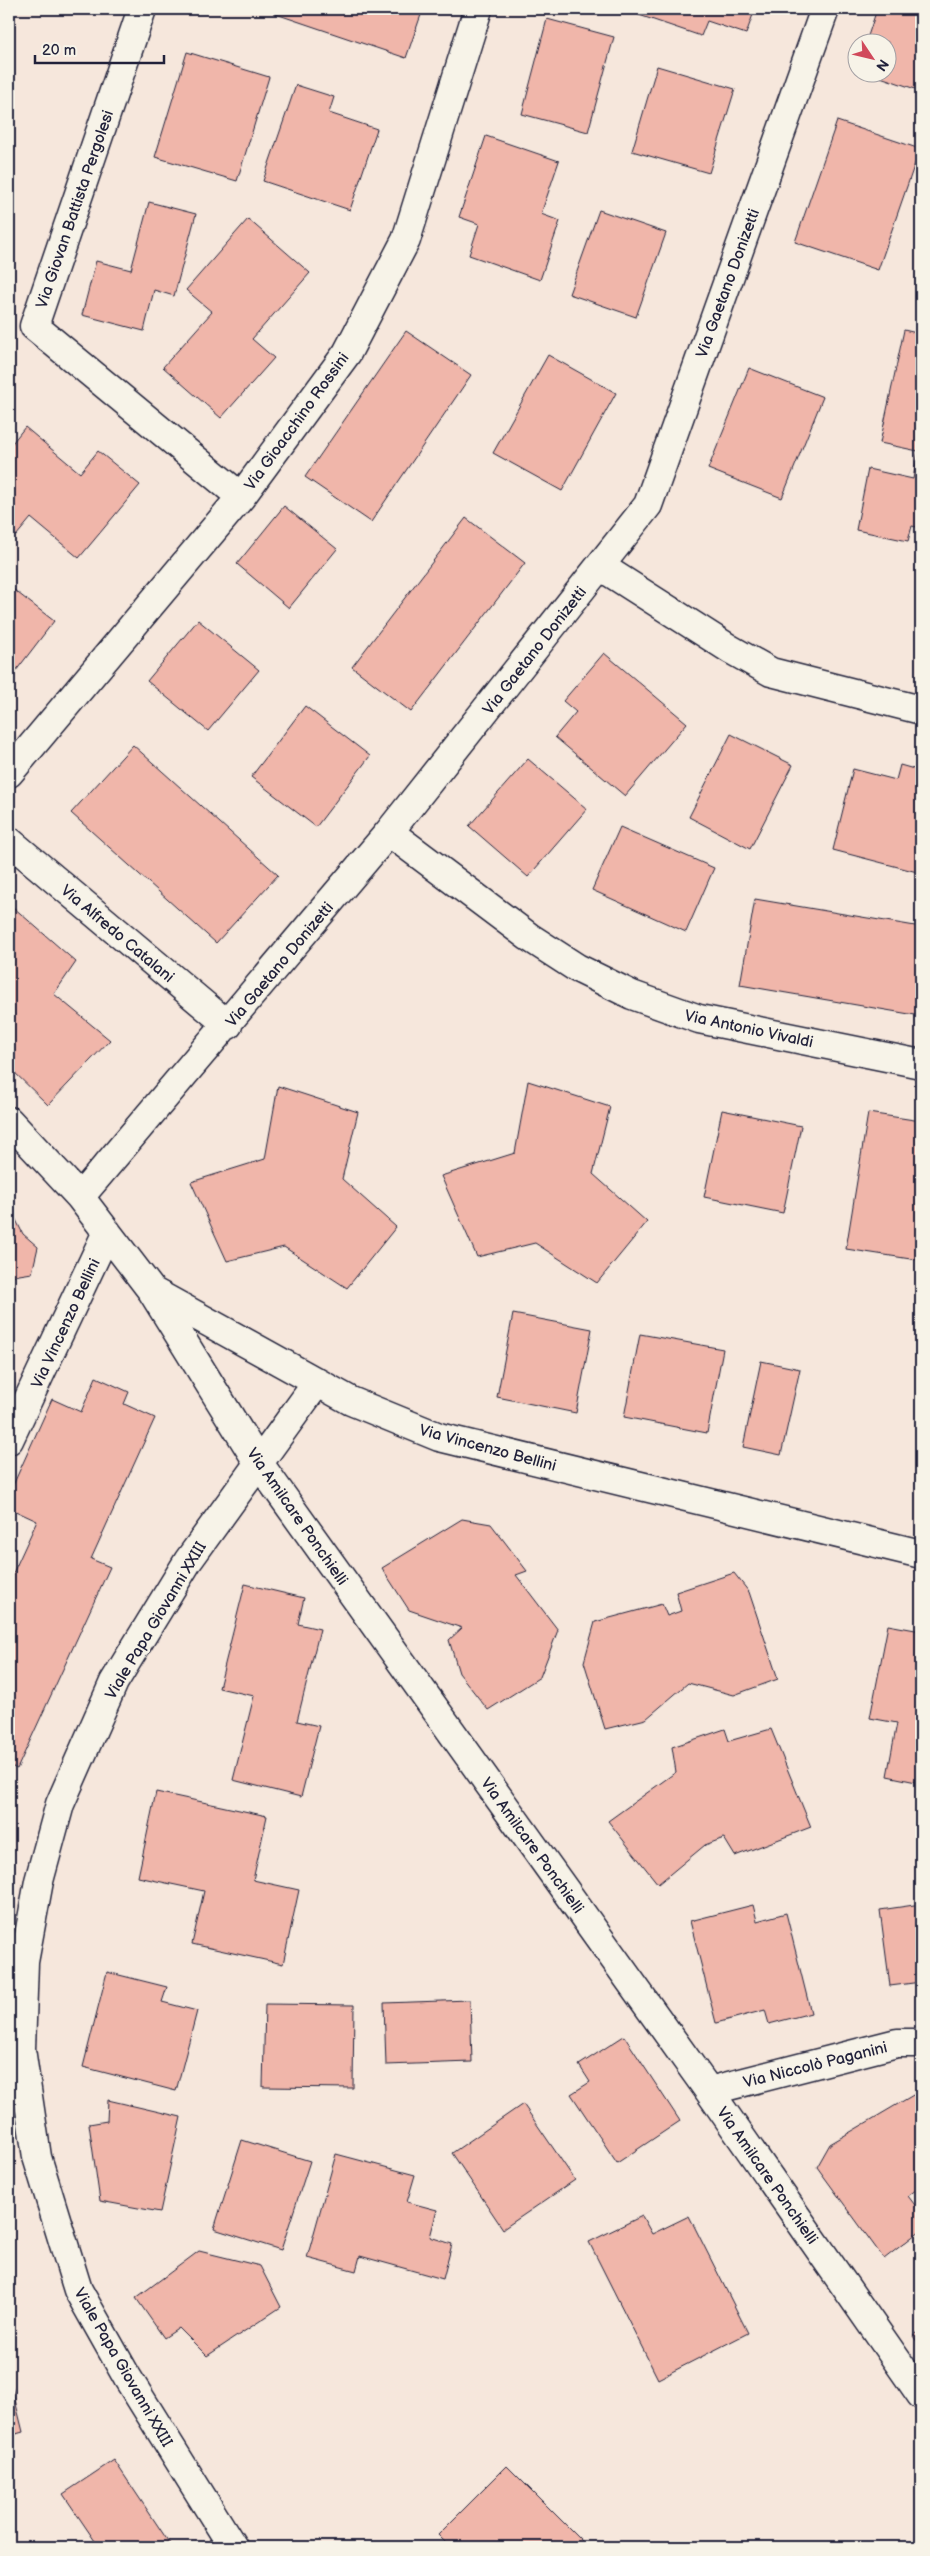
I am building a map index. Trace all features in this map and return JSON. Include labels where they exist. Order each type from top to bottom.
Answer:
[{"type":"street","name":"Via Giovan Battista Pergolesi","points":[[142,9],[34,326],[241,497]]},
{"type":"street","name":"Via Gioacchino Rossini","points":[[9,773],[241,497],[347,353],[406,240],[478,9]]},
{"type":"street","name":"Via Gaetano Donizetti","points":[[80,1197],[228,1025],[389,832],[648,505],[825,9]]},
{"type":"street","points":[[600,566],[730,649],[771,672],[921,710]]},
{"type":"street","name":"Via Antonio Vivaldi","points":[[389,832],[529,937],[577,968],[632,995],[699,1019],[921,1064]]},
{"type":"street","name":"Via Alfredo Catalani","points":[[9,840],[228,1025]]},
{"type":"street","name":"Via Vincenzo Bellini","points":[[9,1121],[80,1197],[152,1292],[316,1384],[351,1401],[439,1437],[921,1554]]},
{"type":"street","name":"Via Vincenzo Bellini","points":[[9,1440],[107,1232]]},
{"type":"street","name":"Via Amilcare Ponchielli","points":[[152,1292],[258,1462],[709,2091],[921,2395]]},
{"type":"street","name":"Viale Papa Giovanni XXIII","points":[[232,2547],[127,2377],[78,2290],[37,2157],[21,2049],[24,1962],[39,1881],[60,1804],[114,1682],[188,1562],[258,1462],[316,1384]]},
{"type":"street","name":"Via Niccolò Paganini","points":[[709,2091],[897,2043],[921,2044]]},
{"type":"building","points":[[274,9],[423,9],[406,58],[273,13]]},
{"type":"building","points":[[638,9],[755,9],[746,34],[707,21],[701,36],[636,14]]},
{"type":"building","points":[[877,9],[902,9],[921,15],[921,91],[895,82],[898,82],[898,32],[869,32]]},
{"type":"building","points":[[547,19],[614,37],[588,132],[522,114]]},
{"type":"building","points":[[187,52],[269,77],[237,181],[155,157]]},
{"type":"building","points":[[657,66],[735,89],[709,173],[632,151]]},
{"type":"building","points":[[296,85],[334,97],[329,113],[377,129],[350,210],[263,181]]},
{"type":"building","points":[[837,121],[920,149],[878,270],[795,242]]},
{"type":"building","points":[[486,136],[559,161],[541,214],[560,221],[540,280],[469,255],[479,224],[459,217]]},
{"type":"building","points":[[149,202],[196,214],[174,296],[154,290],[144,331],[82,315],[96,261],[131,270]]},
{"type":"building","points":[[599,210],[666,233],[636,317],[569,294]]},
{"type":"building","points":[[248,219],[310,273],[252,339],[274,358],[221,418],[163,367],[212,312],[186,290]]},
{"type":"building","points":[[904,330],[921,334],[921,528],[912,526],[908,541],[856,530],[868,469],[913,479],[918,451],[880,443]]},
{"type":"building","points":[[406,331],[471,375],[371,522],[305,477]]},
{"type":"building","points":[[548,355],[616,393],[562,491],[493,453]]},
{"type":"building","points":[[749,368],[823,397],[782,498],[708,469]]},
{"type":"building","points":[[25,427],[80,473],[98,451],[140,485],[79,558],[31,518],[16,536],[9,530],[9,447]]},
{"type":"building","points":[[284,506],[337,549],[289,608],[237,564]]},
{"type":"building","points":[[466,518],[525,563],[411,712],[352,667]]},
{"type":"building","points":[[9,586],[54,621],[9,680]]},
{"type":"building","points":[[198,620],[259,670],[208,731],[147,681]]},
{"type":"building","points":[[604,653],[687,723],[625,796],[555,737],[576,712],[563,701]]},
{"type":"building","points":[[305,706],[370,756],[316,827],[251,777]]},
{"type":"building","points":[[731,734],[793,765],[750,849],[689,817]]},
{"type":"building","points":[[133,745],[278,875],[216,943],[71,813]]},
{"type":"building","points":[[528,759],[587,809],[528,877],[469,826]]},
{"type":"building","points":[[900,765],[921,771],[921,873],[833,850],[853,769],[896,780]]},
{"type":"building","points":[[620,827],[714,868],[686,932],[592,890]]},
{"type":"building","points":[[755,899],[921,927],[921,1016],[740,985]]},
{"type":"building","points":[[13,907],[76,962],[54,994],[110,1040],[48,1105],[9,1067],[9,912]]},
{"type":"building","points":[[528,1081],[610,1107],[593,1174],[647,1222],[597,1283],[535,1243],[477,1257],[441,1176],[515,1153]]},
{"type":"building","points":[[278,1086],[358,1112],[342,1179],[396,1227],[347,1288],[284,1247],[227,1261],[191,1182],[265,1159]]},
{"type":"building","points":[[722,1110],[801,1126],[783,1213],[704,1197]]},
{"type":"building","points":[[868,1113],[921,1121],[921,1244],[919,1244],[917,1260],[846,1249]]},
{"type":"building","points":[[9,1215],[14,1216],[23,1234],[38,1247],[32,1273],[13,1276],[9,1279]]},
{"type":"building","points":[[513,1314],[592,1329],[576,1413],[497,1397]]},
{"type":"building","points":[[640,1334],[723,1349],[707,1433],[624,1417]]},
{"type":"building","points":[[761,1361],[800,1369],[781,1455],[743,1447]]},
{"type":"building","points":[[96,1377],[129,1392],[124,1404],[155,1418],[91,1559],[110,1567],[17,1769],[9,1765],[9,1582],[37,1521],[9,1508],[9,1494],[52,1399],[81,1412]]},
{"type":"building","points":[[462,1519],[491,1524],[527,1571],[516,1575],[558,1630],[540,1677],[488,1710],[459,1673],[449,1640],[462,1628],[409,1610],[382,1568]]},
{"type":"building","points":[[734,1573],[749,1592],[778,1679],[734,1695],[688,1683],[646,1719],[605,1729],[584,1662],[595,1622],[662,1604],[667,1616],[681,1611],[676,1592]]},
{"type":"building","points":[[245,1584],[304,1598],[298,1624],[320,1629],[297,1721],[319,1726],[301,1797],[233,1780],[254,1696],[219,1688]]},
{"type":"building","points":[[888,1625],[921,1631],[921,1783],[887,1776],[897,1723],[870,1718]]},
{"type":"building","points":[[725,1729],[729,1741],[771,1729],[811,1827],[735,1856],[724,1838],[705,1845],[658,1884],[608,1821],[676,1772],[672,1747]]},
{"type":"building","points":[[156,1792],[267,1816],[253,1880],[299,1890],[283,1964],[192,1944],[204,1891],[138,1877]]},
{"type":"building","points":[[921,1904],[921,1982],[890,1986],[880,1910]]},
{"type":"building","points":[[753,1905],[757,1921],[786,1913],[811,2013],[769,2024],[765,2010],[716,2023],[690,1921]]},
{"type":"building","points":[[107,1972],[167,1987],[162,2002],[197,2011],[176,2091],[83,2067]]},
{"type":"building","points":[[470,2000],[472,2062],[386,2065],[384,2003]]},
{"type":"building","points":[[265,2004],[354,2005],[353,2088],[263,2087]]},
{"type":"building","points":[[624,2036],[680,2121],[617,2163],[571,2094],[590,2082],[579,2065]]},
{"type":"building","points":[[920,2091],[921,2186],[908,2196],[921,2213],[921,2230],[884,2259],[817,2167],[830,2144]]},
{"type":"building","points":[[108,2100],[181,2117],[160,2212],[100,2201],[89,2124],[107,2121]]},
{"type":"building","points":[[523,2104],[575,2180],[503,2229],[452,2153]]},
{"type":"building","points":[[242,2140],[310,2161],[281,2250],[214,2229]]},
{"type":"building","points":[[336,2154],[415,2175],[407,2202],[437,2210],[430,2237],[452,2244],[443,2279],[360,2256],[356,2271],[307,2258]]},
{"type":"building","points":[[642,2216],[652,2234],[689,2216],[748,2333],[658,2379],[589,2242]]},
{"type":"building","points":[[199,2251],[260,2266],[281,2307],[207,2356],[179,2328],[164,2338],[136,2298]]},
{"type":"building","points":[[921,2330],[921,2347],[913,2336]]},
{"type":"building","points":[[9,2376],[23,2432],[9,2436]]},
{"type":"building","points":[[114,2460],[172,2547],[99,2547],[63,2494]]},
{"type":"building","points":[[507,2466],[588,2547],[450,2547],[438,2535]]},
{"type":"building","points":[[921,2539],[921,2547],[908,2547]]}]
